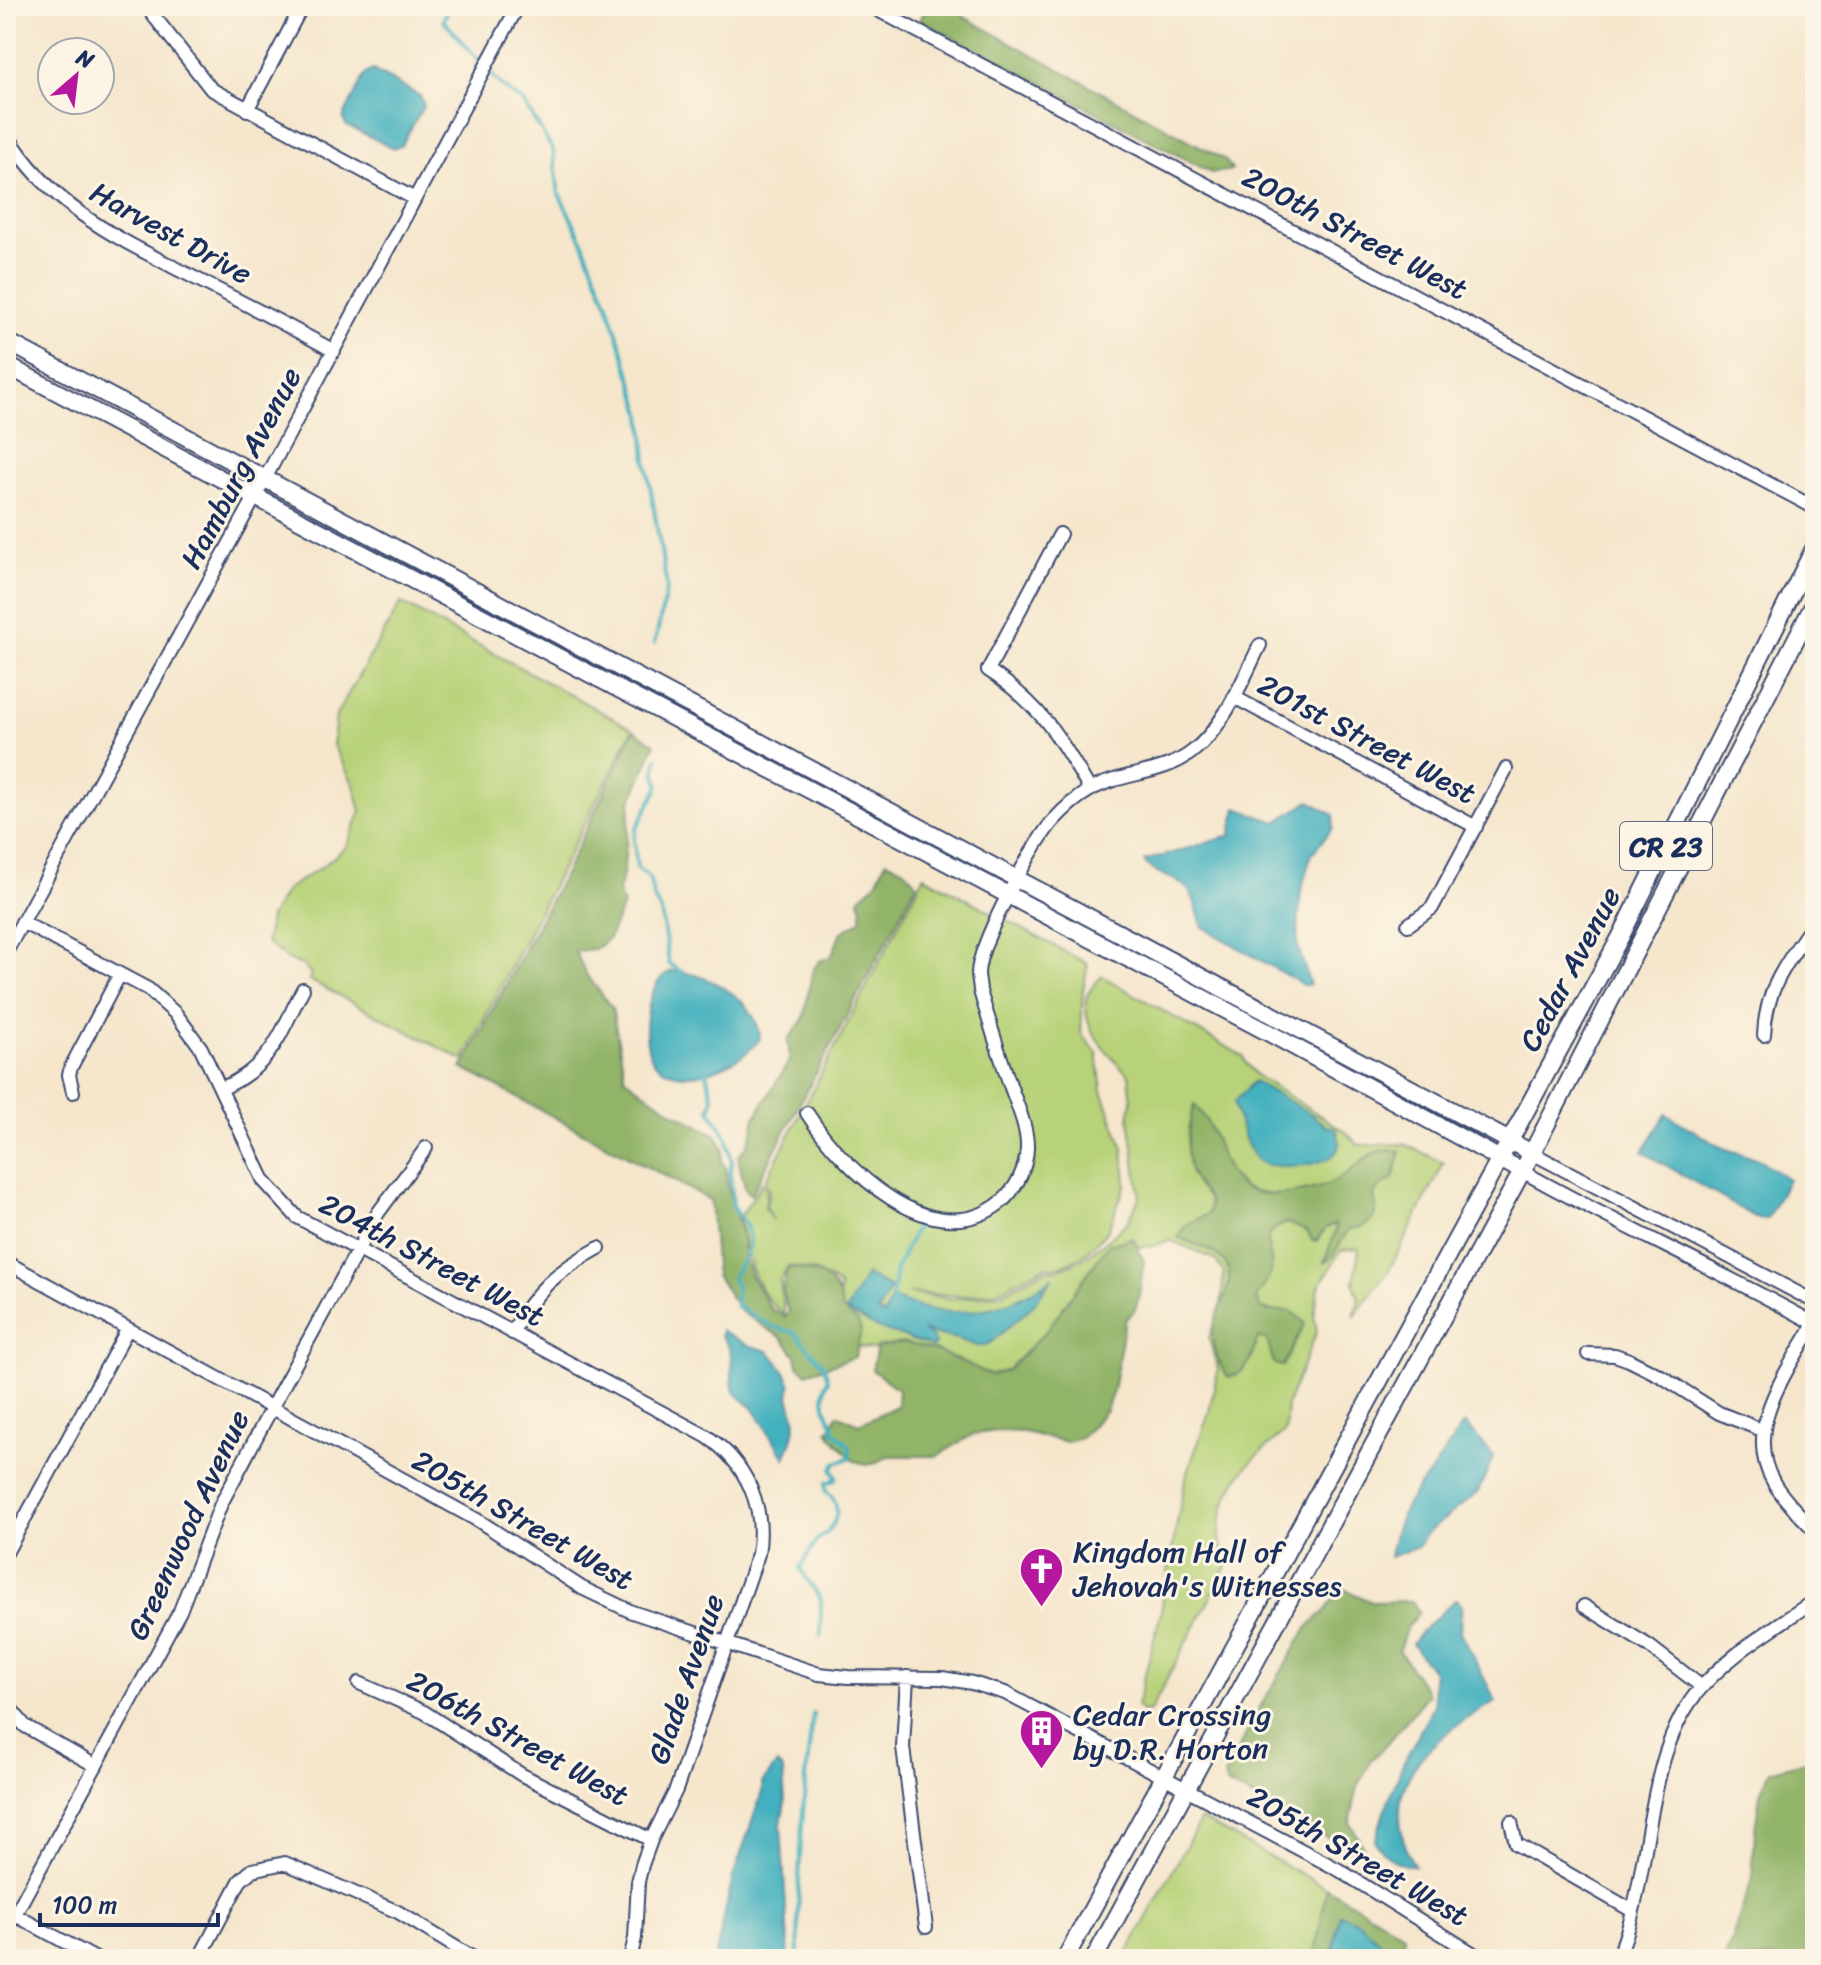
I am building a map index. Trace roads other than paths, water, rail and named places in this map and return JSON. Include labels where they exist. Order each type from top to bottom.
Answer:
[{"type":"main road","points":[[6,341],[260,488],[1009,897],[1271,1034],[1522,1171]]},
{"type":"main road","points":[[6,365],[260,488],[1018,879],[1532,1153]]},
{"type":"main road","name":"Cedar Avenue","points":[[1500,1159],[1621,936],[1815,547]]},
{"type":"main road","name":"Cedar Avenue","points":[[1532,1153],[1815,602]]},
{"type":"main road","name":"CR 23","points":[[1094,1959],[1532,1153]]},
{"type":"main road","name":"CR 23","points":[[1065,1959],[1500,1159]]},
{"type":"street","points":[[146,6],[206,85],[413,198]]},
{"type":"street","points":[[247,110],[302,6]]},
{"type":"street","name":"Hamburg Avenue","points":[[6,952],[260,488],[518,6]]},
{"type":"street","name":"200th Street West","points":[[870,6],[1815,508]]},
{"type":"street","name":"Harvest Drive","points":[[6,133],[38,177],[58,197],[95,225],[334,351]]},
{"type":"street","points":[[1060,534],[988,670],[1012,686],[1048,722],[1090,790]]},
{"type":"street","points":[[807,1113],[853,1171],[888,1196],[924,1214],[938,1218],[974,1217],[1005,1199],[1017,1183],[1027,1148],[1021,1115],[984,1004],[978,973],[984,946],[1051,823],[1090,790],[1179,761],[1204,741],[1234,697],[1260,645]]},
{"type":"street","name":"201st Street West","points":[[1234,697],[1476,827]]},
{"type":"street","points":[[1408,925],[1432,908],[1506,769]]},
{"type":"street","points":[[1764,1035],[1769,998],[1787,963],[1815,921]]},
{"type":"street","name":"204th Street West","points":[[22,922],[158,997],[183,1022],[201,1048],[258,1172],[279,1200],[307,1224],[700,1433]]},
{"type":"street","points":[[73,1092],[69,1075],[71,1067],[120,974]]},
{"type":"street","points":[[221,1089],[243,1078],[264,1061],[303,989]]},
{"type":"street","name":"Greenwood Avenue","points":[[6,1931],[10,1912],[96,1766],[180,1611],[221,1504],[271,1409],[387,1200],[426,1148]]},
{"type":"street","points":[[1532,1153],[1815,1302]]},
{"type":"street","points":[[1522,1171],[1815,1323],[1772,1401],[1762,1430],[1769,1475],[1784,1498],[1815,1531]]},
{"type":"street","points":[[512,1333],[529,1303],[543,1287],[561,1271],[599,1248]]},
{"type":"street","name":"205th Street West","points":[[6,1262],[479,1521],[596,1596],[642,1616],[819,1674],[958,1680],[997,1690],[1339,1870],[1482,1959]]},
{"type":"street","points":[[6,1553],[127,1330]]},
{"type":"street","points":[[1588,1354],[1615,1355],[1638,1363],[1719,1413],[1762,1430]]},
{"type":"street","name":"Glade Avenue","points":[[630,1959],[635,1938],[638,1882],[651,1840],[676,1790],[758,1554],[760,1540],[758,1512],[750,1485],[721,1447],[700,1433]]},
{"type":"street","points":[[1617,1959],[1633,1911],[1665,1755],[1683,1714],[1702,1687],[1728,1661],[1815,1600]]},
{"type":"street","points":[[1584,1606],[1649,1646],[1702,1687]]},
{"type":"street","points":[[907,1677],[903,1747],[926,1927]]},
{"type":"street","name":"206th Street West","points":[[359,1683],[424,1712],[522,1775],[651,1840]]},
{"type":"street","points":[[6,1703],[25,1726],[96,1766]]},
{"type":"street","points":[[1511,1822],[1516,1844],[1633,1911]]},
{"type":"street","points":[[199,1959],[240,1881],[252,1870],[285,1863],[398,1912],[475,1959]]},
{"type":"street","points":[[10,1912],[96,1959]]},
{"type":"water","points":[[373,70],[420,96],[424,105],[401,146],[393,148],[346,125],[343,118],[365,74]]},
{"type":"water","points":[[1310,801],[1334,815],[1333,828],[1311,855],[1301,891],[1297,943],[1310,985],[1303,985],[1203,927],[1188,889],[1152,869],[1144,861],[1230,836],[1237,808],[1276,822]]},
{"type":"water","points":[[673,971],[701,977],[729,991],[750,1012],[760,1039],[739,1058],[695,1075],[680,1075],[655,1063],[647,1042],[648,1012],[656,985],[664,975]]},
{"type":"water","points":[[1254,1081],[1326,1126],[1336,1128],[1340,1143],[1335,1153],[1323,1161],[1293,1166],[1271,1165],[1257,1160],[1246,1142],[1234,1102]]},
{"type":"water","points":[[1666,1114],[1723,1148],[1760,1160],[1788,1179],[1767,1219],[1757,1218],[1643,1152]]},
{"type":"water","points":[[866,1275],[891,1288],[878,1312],[884,1315],[892,1297],[933,1310],[975,1311],[1016,1299],[1053,1277],[1032,1306],[993,1341],[977,1346],[923,1331],[932,1336],[933,1347],[877,1328],[846,1311]]},
{"type":"water","points":[[721,1330],[748,1345],[769,1351],[784,1370],[791,1385],[789,1396],[796,1422],[785,1458],[754,1409],[734,1392],[731,1356]]},
{"type":"water","points":[[1464,1423],[1494,1456],[1478,1492],[1427,1533],[1418,1547],[1390,1557],[1398,1523],[1407,1505]]},
{"type":"water","points":[[1456,1599],[1462,1604],[1460,1632],[1496,1701],[1449,1731],[1414,1767],[1404,1788],[1400,1811],[1403,1837],[1414,1866],[1408,1865],[1386,1855],[1375,1841],[1403,1764],[1434,1705],[1433,1672],[1412,1644]]},
{"type":"water","points":[[777,1764],[783,1770],[785,1803],[781,1824],[789,1959],[715,1959],[732,1880],[762,1792],[762,1783]]},
{"type":"water","points":[[1340,1914],[1360,1923],[1385,1946],[1384,1952],[1376,1959],[1331,1959]]},
{"type":"waterway","points":[[450,6],[443,20],[502,86],[524,103],[553,150],[559,194],[608,304],[642,413],[646,461],[667,587],[655,643]]},
{"type":"waterway","points":[[658,758],[655,770],[659,786],[636,829],[637,868],[649,877],[661,911],[669,964],[682,972]]},
{"type":"waterway","points":[[706,1072],[713,1099],[710,1109],[727,1138],[732,1162],[733,1208],[746,1225],[750,1243],[748,1253],[732,1278],[736,1286],[736,1306],[773,1327],[795,1333],[824,1366],[828,1380],[824,1396],[833,1430],[850,1447],[849,1458],[836,1463],[832,1470],[835,1480],[826,1483],[826,1491],[836,1505],[834,1521],[827,1533],[818,1539],[800,1568],[821,1600],[821,1636]]},
{"type":"waterway","points":[[892,1297],[896,1270],[918,1223]]},
{"type":"waterway","points":[[799,1959],[801,1836],[813,1714]]},
{"type":"place","name":"Kingdom Hall of Jehovah's Witnesses","points":[[1042,1608]]},
{"type":"place","name":"Cedar Crossing by D.R. Horton","points":[[1042,1771]]}]
